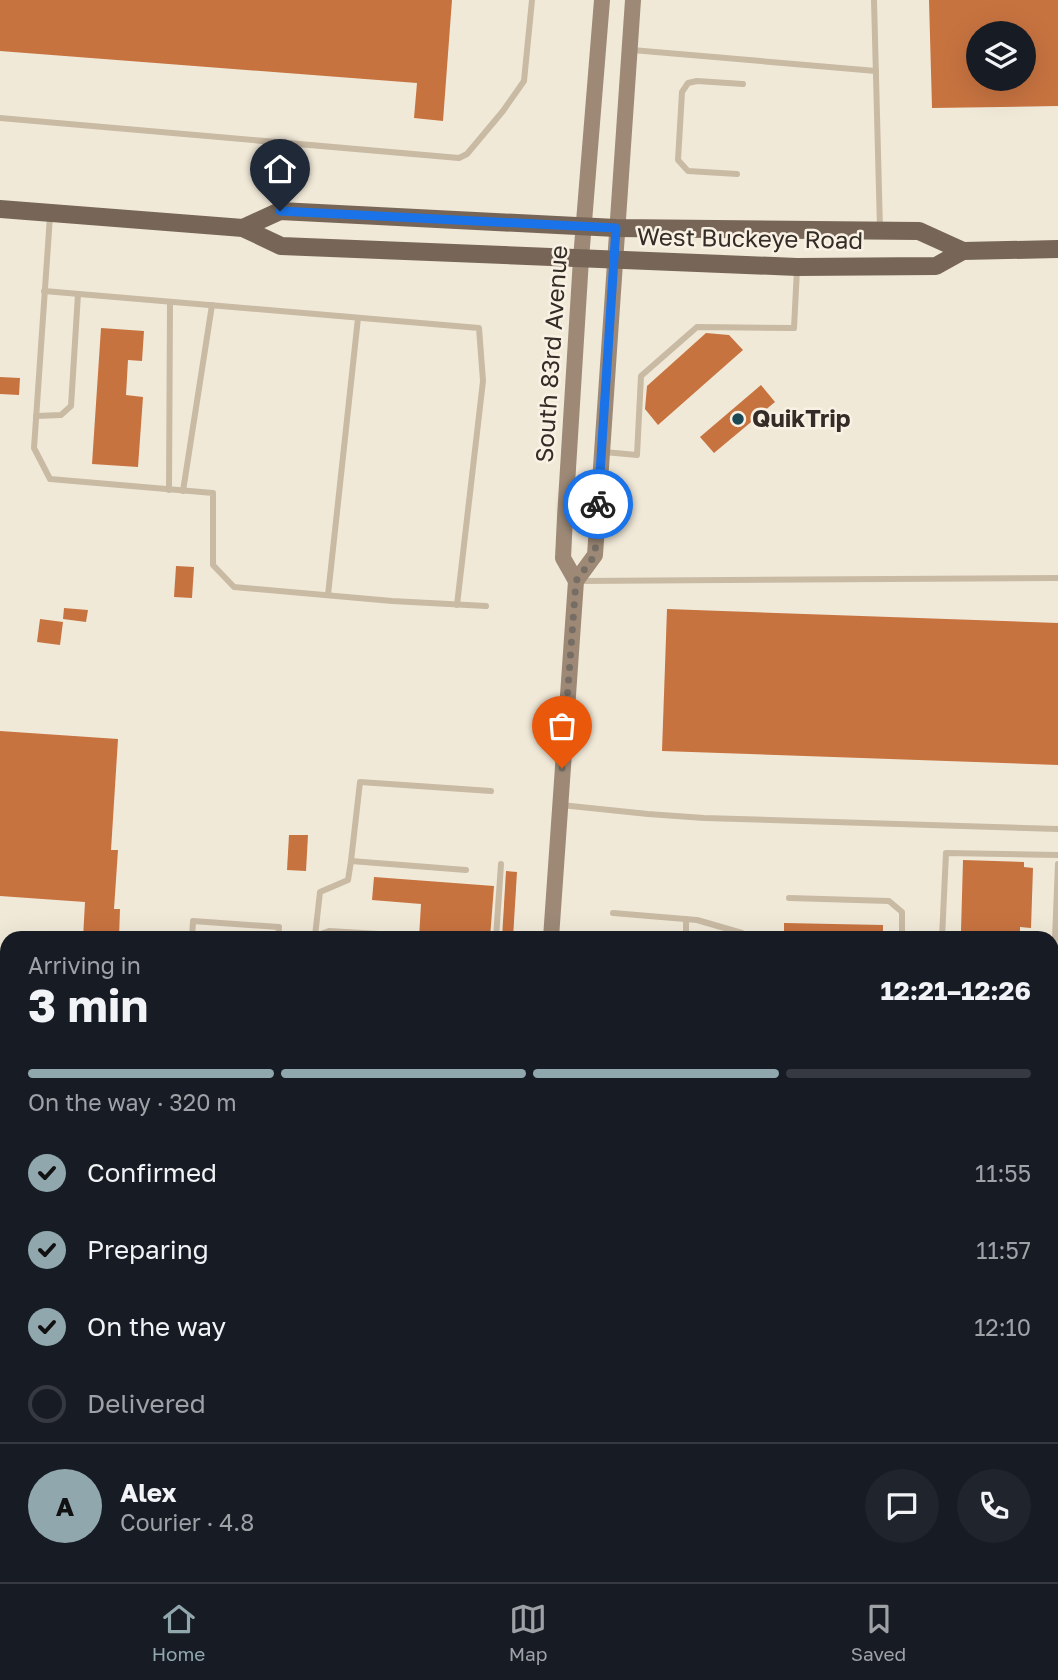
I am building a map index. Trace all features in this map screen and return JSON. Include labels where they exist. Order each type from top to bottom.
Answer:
[{"type":"main road","name":"South 83rd Avenue","points":[[576,581],[563,558],[583,226],[602,0]]},
{"type":"main road","name":"South 83rd Avenue","points":[[551,931],[576,581],[595,555],[634,0]]},
{"type":"main road","name":"West Buckeye Road","points":[[0,209],[243,228],[281,247],[797,267],[936,266],[963,251]]},
{"type":"main road","name":"West Buckeye Road","points":[[243,228],[280,211],[616,228],[919,232],[963,251],[1058,249]]},
{"type":"lane","points":[[0,118],[458,158],[467,154],[524,81],[532,0]]},
{"type":"lane","points":[[874,0],[880,231]]},
{"type":"lane","points":[[630,49],[876,71]]},
{"type":"lane","points":[[737,174],[688,171],[678,160],[682,92],[688,83],[696,81],[743,84]]},
{"type":"lane","points":[[51,213],[34,448],[50,479],[213,493],[213,565],[234,587],[486,606]]},
{"type":"lane","points":[[601,452],[637,455],[641,376],[697,327],[794,328],[797,267]]},
{"type":"lane","points":[[44,291],[479,328],[483,381],[457,604]]},
{"type":"lane","points":[[36,416],[61,415],[71,406],[78,294]]},
{"type":"lane","points":[[169,490],[170,302]]},
{"type":"lane","points":[[183,491],[212,305]]},
{"type":"lane","points":[[328,596],[358,318]]},
{"type":"lane","points":[[576,581],[1058,579]]},
{"type":"lane","points":[[316,931],[320,892],[348,880],[360,782],[491,791]]},
{"type":"lane","points":[[559,804],[704,818],[1058,829]]},
{"type":"lane","points":[[942,931],[946,853],[1058,855]]},
{"type":"lane","points":[[351,861],[466,870]]},
{"type":"lane","points":[[496,931],[501,864]]},
{"type":"lane","points":[[1056,931],[1058,864]]},
{"type":"lane","points":[[789,898],[889,901],[902,912],[902,931]]},
{"type":"lane","points":[[613,913],[686,919],[728,931]]},
{"type":"lane","points":[[686,919],[686,931]]},
{"type":"lane","points":[[192,931],[193,920],[279,926],[279,931]]},
{"type":"building","points":[[0,0],[452,0],[443,121],[414,118],[417,83],[0,51]]},
{"type":"building","points":[[929,0],[1058,0],[1058,106],[932,108]]},
{"type":"building","points":[[101,328],[144,331],[142,361],[128,360],[126,395],[143,397],[138,467],[92,464]]},
{"type":"building","name":"QuikTrip","points":[[706,333],[729,335],[743,350],[658,425],[645,409],[647,386]]},
{"type":"building","points":[[0,377],[20,378],[19,395],[0,394]]},
{"type":"building","name":"QuikTrip","points":[[761,385],[775,402],[714,453],[700,437]]},
{"type":"building","points":[[176,566],[194,567],[192,598],[174,597]]},
{"type":"building","points":[[64,608],[88,610],[86,622],[63,619]]},
{"type":"building","points":[[667,609],[1058,623],[1058,765],[662,751]]},
{"type":"building","points":[[40,619],[63,622],[60,645],[37,642]]},
{"type":"building","points":[[0,731],[118,739],[111,850],[118,850],[114,909],[120,909],[119,931],[83,931],[85,902],[0,896]]},
{"type":"building","points":[[289,835],[308,835],[306,871],[287,870]]},
{"type":"building","points":[[963,860],[1024,862],[1024,867],[1033,868],[1031,928],[1020,927],[1020,931],[961,931]]},
{"type":"building","points":[[506,871],[517,872],[513,931],[502,931]]},
{"type":"building","points":[[374,877],[494,886],[491,931],[419,931],[421,904],[372,900]]},
{"type":"building","points":[[784,923],[883,925],[883,931],[784,931]]},
{"type":"way so far","points":[[562,768],[576,581],[595,555],[598,504]]},
{"type":"place","name":"QuikTrip","points":[[738,419]]},
{"type":"route","points":[[280,211],[616,228],[598,504]]}]
